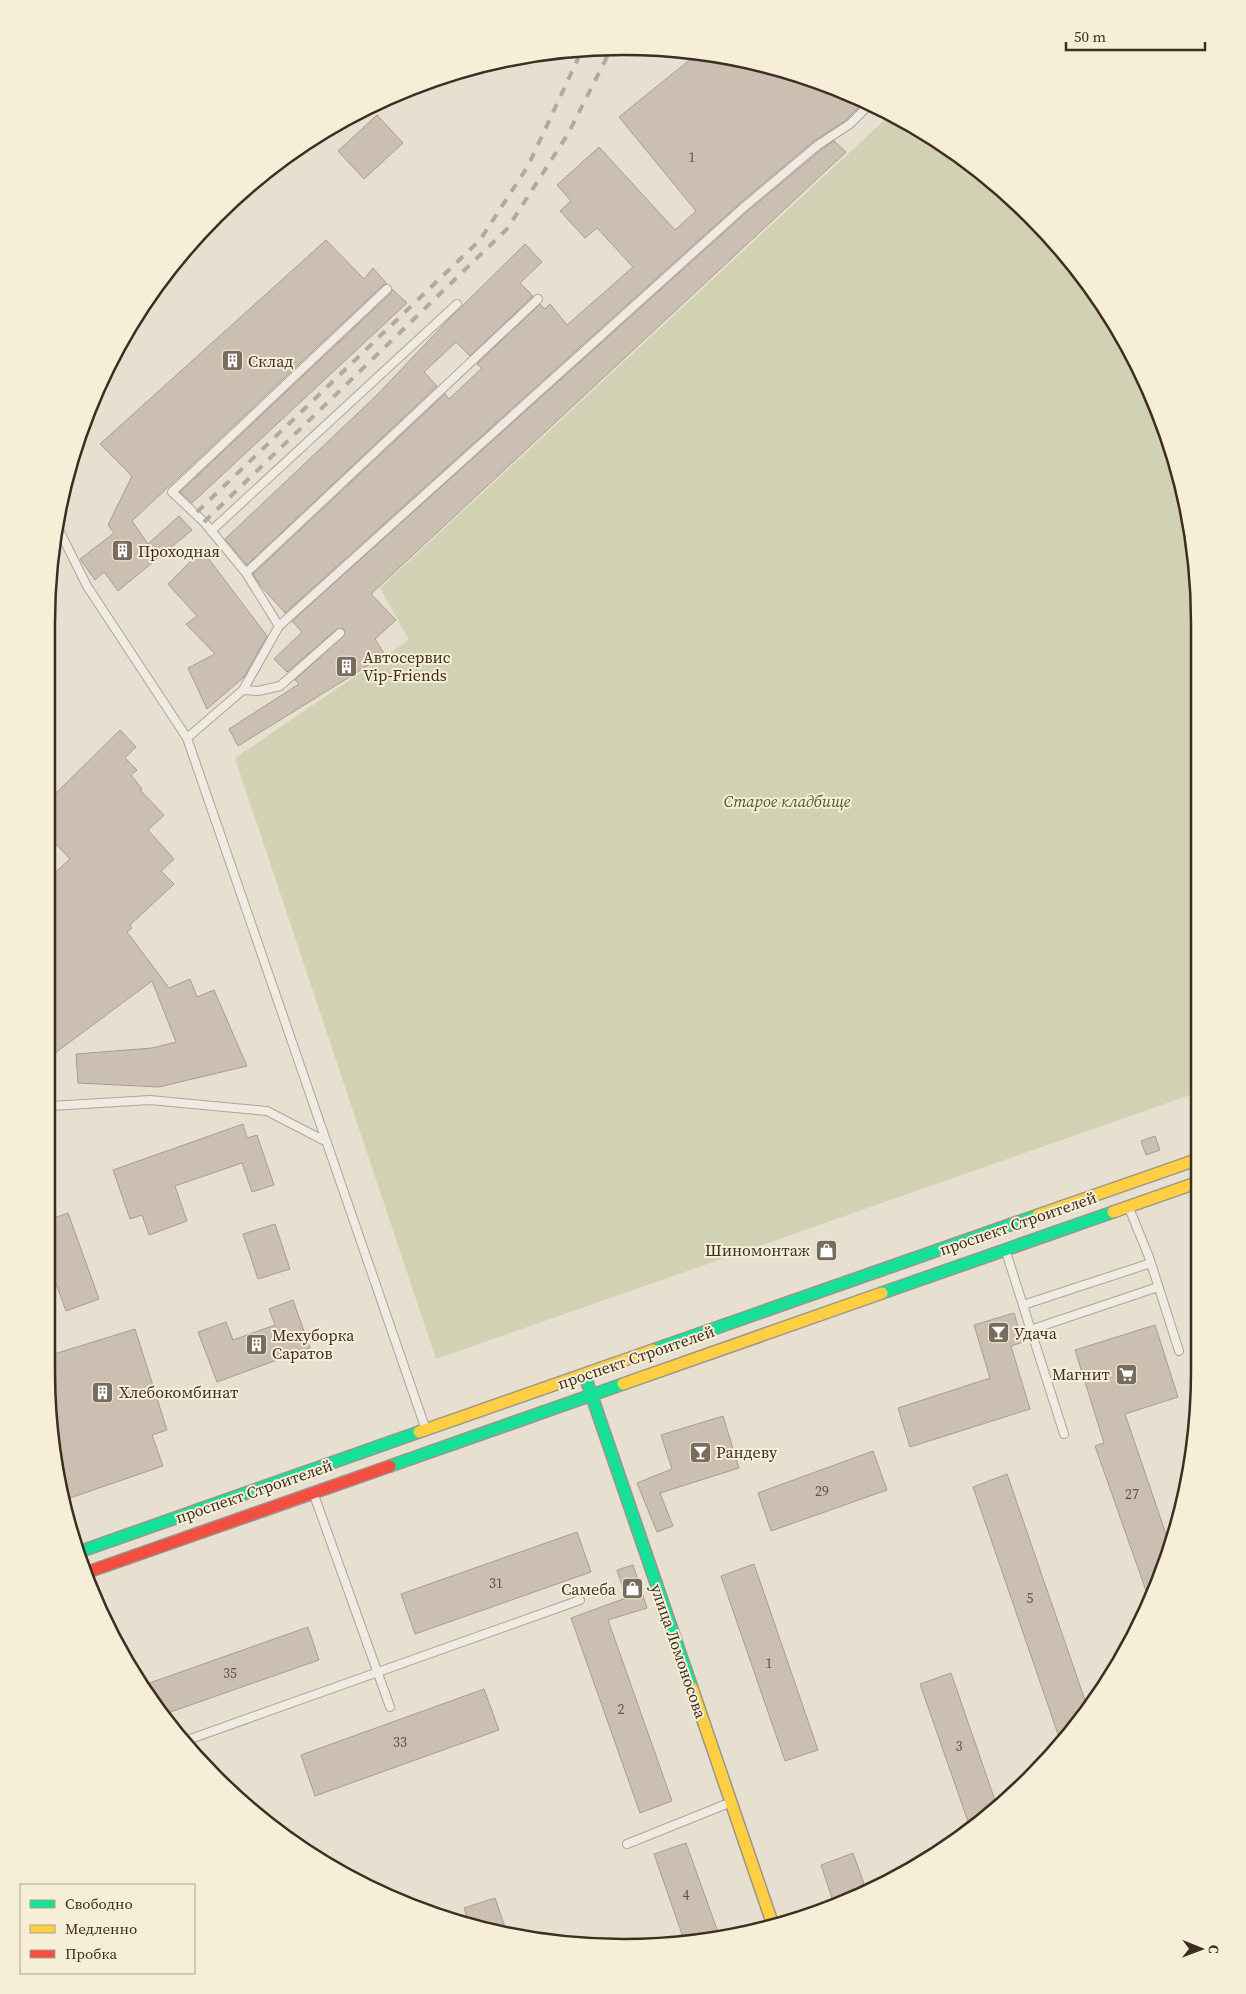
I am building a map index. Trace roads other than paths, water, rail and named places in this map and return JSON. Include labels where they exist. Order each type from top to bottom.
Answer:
[{"type":"main road","name":"проспект Строителей","points":[[91,1571],[314,1493],[430,1440],[584,1375],[1191,1162]]},
{"type":"main road","name":"проспект Строителей","points":[[84,1550],[430,1440],[591,1396],[1191,1185]]},
{"type":"main road","name":"улица Ломоносова","points":[[584,1375],[771,1920]]},
{"type":"lane","points":[[187,738],[243,690],[279,626],[744,207],[822,141],[850,124],[864,110]]},
{"type":"lane","points":[[279,626],[246,574],[211,531],[172,492],[387,289]]},
{"type":"lane","points":[[246,574],[538,299]]},
{"type":"lane","points":[[211,531],[457,304]]},
{"type":"lane","points":[[62,538],[88,586],[187,738],[430,1440]]},
{"type":"lane","points":[[243,690],[258,691],[280,686],[340,633]]},
{"type":"lane","points":[[55,1106],[150,1100],[267,1111],[327,1142]]},
{"type":"lane","points":[[1128,1207],[1151,1264],[1179,1351]]},
{"type":"lane","points":[[1006,1250],[1064,1434]]},
{"type":"lane","points":[[1023,1305],[1151,1264]]},
{"type":"lane","points":[[1030,1330],[1158,1288]]},
{"type":"lane","points":[[314,1493],[390,1707]]},
{"type":"lane","points":[[190,1739],[580,1600]]},
{"type":"lane","points":[[627,1844],[731,1802]]},
{"type":"railway","points":[[204,522],[507,229],[568,134],[608,55]]},
{"type":"railway","points":[[197,512],[480,240],[528,166],[579,57]]},
{"type":"place","name":"Склад","points":[[232,361]]},
{"type":"place","name":"Проходная","points":[[122,551]]},
{"type":"place","name":"Автосервис Vip-Friends","points":[[347,666]]},
{"type":"place","name":"Шиномонтаж","points":[[826,1250]]},
{"type":"place","name":"Удача","points":[[998,1333]]},
{"type":"place","name":"Мехуборка Саратов","points":[[256,1344]]},
{"type":"place","name":"Магнит","points":[[1126,1374]]},
{"type":"place","name":"Хлебокомбинат","points":[[103,1392]]},
{"type":"place","name":"Рандеву","points":[[700,1452]]},
{"type":"place","name":"Самеба","points":[[632,1589]]},
{"type":"park label","name":"Старое кладбище","points":[[787,801]]}]
